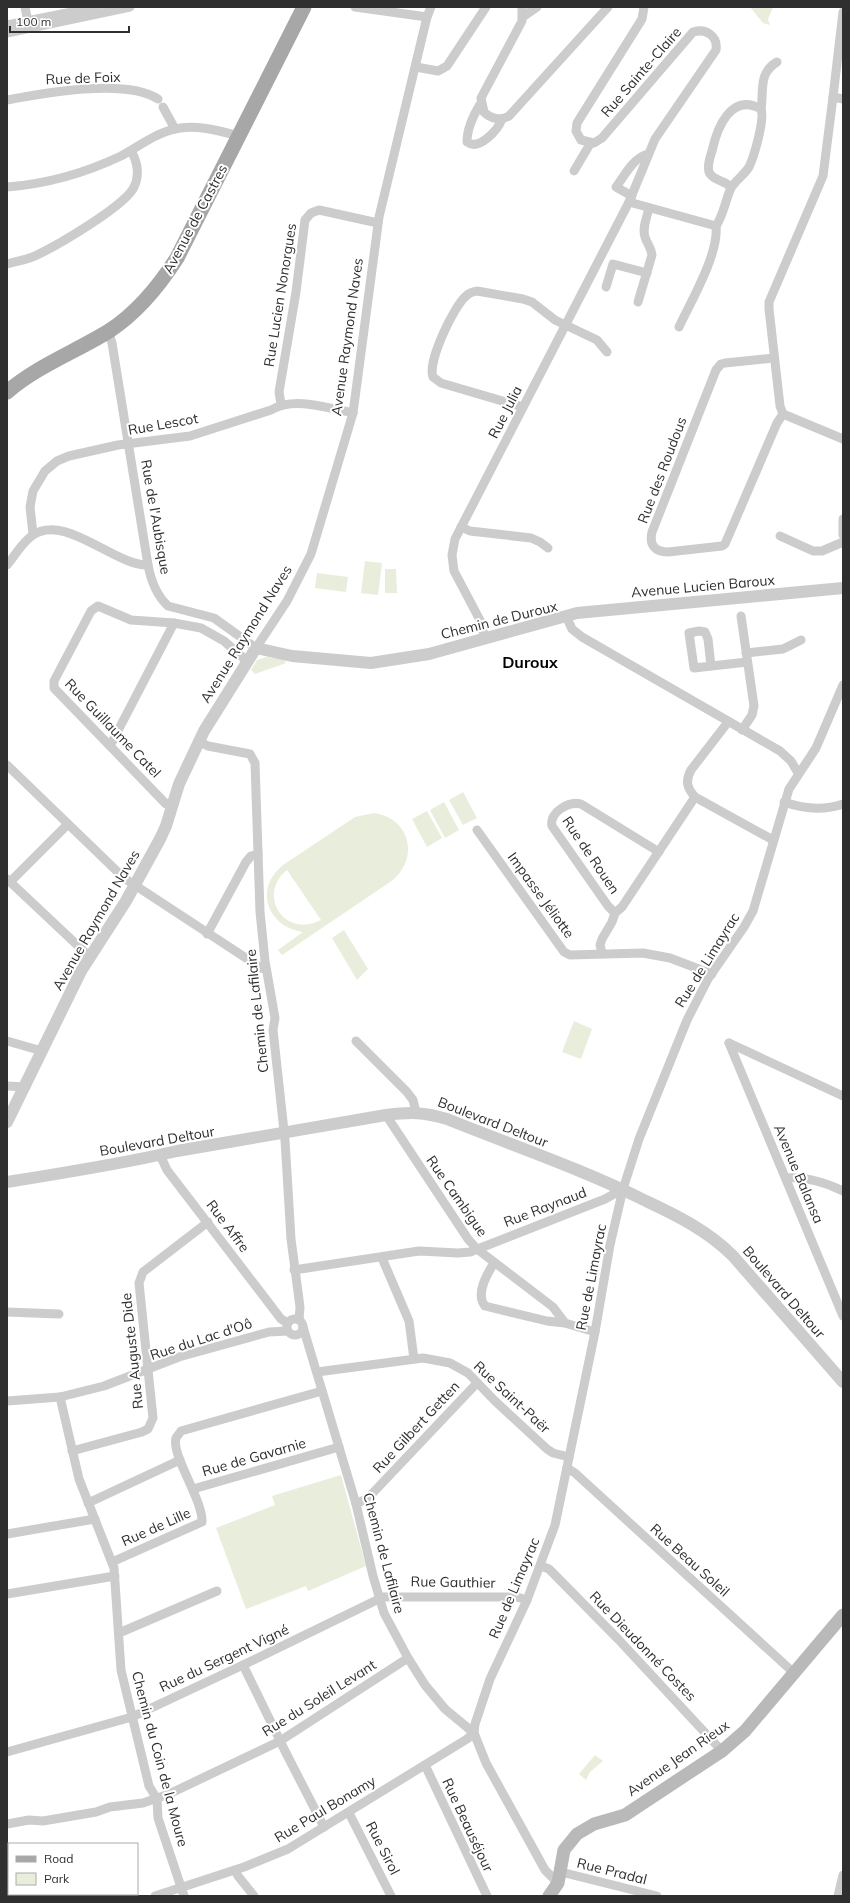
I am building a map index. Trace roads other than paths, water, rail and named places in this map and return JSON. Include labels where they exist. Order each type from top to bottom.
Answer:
[{"type":"main road","name":"Avenue de Castres","points":[[7,392],[30,374],[108,331],[145,300],[169,270],[177,258],[304,7]]},
{"type":"main road","name":"Avenue Jean Rieux","points":[[549,1896],[559,1878],[564,1850],[577,1834],[594,1824],[625,1815],[722,1751],[745,1731],[843,1615]]},
{"type":"street","points":[[25,7],[29,24]]},
{"type":"street","points":[[7,32],[29,24],[97,7]]},
{"type":"street","points":[[7,25],[29,24],[130,7]]},
{"type":"street","points":[[355,7],[427,17]]},
{"type":"street","name":"Avenue Raymond Naves","points":[[7,1122],[26,1087],[74,985],[134,886],[160,839],[178,784],[198,741],[212,716],[287,602],[311,554],[353,413],[378,223],[427,17],[431,7]]},
{"type":"street","points":[[416,67],[438,71],[447,66],[486,7]]},
{"type":"street","points":[[502,119],[500,124],[484,141],[479,144],[469,144],[467,142],[467,137],[474,114],[523,12],[537,7]]},
{"type":"street","points":[[481,102],[487,116],[502,119],[509,116],[608,7]]},
{"type":"street","name":"Rue Sainte-Claire","points":[[630,199],[655,139],[713,55],[716,45],[710,33],[702,30],[690,35],[602,138],[590,144],[581,140],[576,131],[577,123],[642,19],[644,7]]},
{"type":"street","points":[[843,12],[823,176],[769,302],[768,309],[780,406],[783,414],[843,439]]},
{"type":"street","points":[[679,327],[716,242],[716,226],[722,218],[731,187],[743,176],[751,161],[762,120],[761,109],[763,78],[770,66],[777,62]]},
{"type":"street","name":"Rue de Foix","points":[[7,100],[40,93],[93,89],[137,92],[161,103],[175,129]]},
{"type":"street","points":[[833,97],[843,99]]},
{"type":"street","points":[[731,187],[728,182],[712,176],[709,172],[708,164],[716,134],[720,126],[736,107],[747,104],[761,109]]},
{"type":"street","points":[[7,187],[47,182],[84,171],[131,151],[175,129],[193,128],[238,136]]},
{"type":"street","points":[[574,171],[590,144]]},
{"type":"street","points":[[7,264],[35,256],[50,248],[107,213],[123,199],[132,189],[136,180],[137,171],[131,151]]},
{"type":"street","points":[[648,154],[641,156],[636,160],[616,187],[630,199],[649,208],[716,226]]},
{"type":"street","name":"Rue Julia","points":[[485,639],[481,622],[454,571],[452,564],[453,547],[461,527],[630,199]]},
{"type":"street","points":[[638,302],[652,255],[651,248],[645,238],[644,230],[649,208]]},
{"type":"street","name":"Rue Lucien Nonorgues","points":[[280,404],[279,392],[296,292],[306,220],[311,212],[319,210],[378,223]]},
{"type":"street","points":[[606,287],[613,264],[646,273]]},
{"type":"street","points":[[523,407],[437,382],[433,378],[432,368],[439,342],[462,300],[471,292],[477,291],[532,302],[555,320],[597,340],[607,352]]},
{"type":"street","name":"Rue de l'Aubisque","points":[[108,331],[112,343],[130,445],[148,565],[154,587],[168,606],[214,618],[256,648]]},
{"type":"street","name":"Rue des Roudous","points":[[774,358],[721,364],[716,370],[652,532],[651,541],[654,548],[662,552],[668,552],[722,546],[725,544],[777,423],[783,414]]},
{"type":"street","name":"Rue Lescot","points":[[33,534],[30,507],[31,498],[36,485],[50,466],[68,456],[118,446],[194,435],[271,410],[280,404],[302,404],[353,413]]},
{"type":"street","points":[[843,519],[843,535]]},
{"type":"street","points":[[461,527],[470,531],[531,538],[548,548]]},
{"type":"street","points":[[7,565],[33,534],[51,530],[68,532],[128,561],[140,565],[148,565]]},
{"type":"street","points":[[780,536],[813,551],[822,551],[843,542]]},
{"type":"street","name":"Avenue Lucien Baroux","points":[[566,616],[592,611],[843,588]]},
{"type":"street","name":"Rue Guillaume Catel","points":[[172,806],[166,804],[55,690],[53,684],[91,611],[95,607],[102,607],[123,618],[131,620],[174,623]]},
{"type":"street","name":"Chemin de Duroux","points":[[256,648],[292,656],[366,664],[430,654],[566,616],[572,629],[582,637],[786,755],[798,773]]},
{"type":"street","points":[[741,616],[754,706],[752,715],[742,730]]},
{"type":"street","points":[[110,746],[174,623],[210,631],[248,662]]},
{"type":"street","points":[[711,666],[783,649],[801,640]]},
{"type":"street","name":"Rue de Limayrac","points":[[474,1733],[475,1724],[490,1679],[527,1600],[541,1566],[555,1525],[595,1332],[610,1245],[623,1189],[646,1120],[676,1042],[712,974],[744,927],[752,911],[784,802],[793,780],[816,748],[843,685]]},
{"type":"street","points":[[728,722],[687,777],[689,790],[695,797],[773,840]]},
{"type":"street","name":"Chemin de Lafilaire","points":[[198,741],[208,746],[250,754],[253,758],[256,769],[260,912],[266,969],[275,1018],[273,1030],[285,1133],[291,1240],[301,1324],[312,1355],[356,1504],[379,1598],[391,1629],[425,1685],[445,1709],[474,1733]]},
{"type":"street","points":[[7,765],[134,886],[261,968],[266,969]]},
{"type":"street","name":"Rue de Rouen","points":[[602,953],[600,945],[602,938],[612,922],[615,913],[622,907],[695,797]]},
{"type":"street","points":[[784,802],[796,806],[817,809],[843,804]]},
{"type":"street","name":"Rue de Rouen","points":[[615,913],[608,906],[552,826],[551,820],[553,815],[570,803],[581,804],[659,852]]},
{"type":"street","points":[[68,824],[9,880],[91,958]]},
{"type":"street","name":"Impasse Jéliotte","points":[[477,830],[564,952],[570,954],[643,953],[659,955],[712,974]]},
{"type":"street","points":[[207,934],[246,862],[251,856],[258,854]]},
{"type":"street","points":[[356,1040],[407,1092],[412,1100],[416,1112]]},
{"type":"street","points":[[7,1041],[42,1051]]},
{"type":"street","name":"Avenue Balansa","points":[[843,1096],[729,1043],[843,1316]]},
{"type":"street","points":[[7,1086],[26,1087]]},
{"type":"street","name":"Boulevard Deltour","points":[[7,1182],[62,1174],[386,1115],[416,1112],[447,1119],[623,1189],[692,1224],[720,1243],[780,1308],[843,1382]]},
{"type":"street","name":"Rue Cambigue","points":[[386,1115],[468,1239],[477,1249],[494,1263],[553,1307],[565,1324]]},
{"type":"street","name":"Rue Affre","points":[[160,1155],[167,1170],[290,1330]]},
{"type":"street","points":[[786,1178],[801,1178],[843,1191]]},
{"type":"street","name":"Rue Raynaud","points":[[294,1270],[382,1258],[395,1254],[419,1251],[458,1253],[477,1249],[491,1242],[605,1199],[623,1189]]},
{"type":"street","name":"Rue Auguste Dide","points":[[72,1451],[142,1432],[148,1429],[153,1418],[139,1283],[140,1277],[143,1272],[208,1222]]},
{"type":"street","points":[[382,1258],[409,1321],[414,1359]]},
{"type":"street","points":[[494,1263],[481,1292],[482,1302],[485,1306],[595,1332]]},
{"type":"street","points":[[7,1312],[59,1314]]},
{"type":"street","points":[[274,1331],[277,1322],[277,1313]]},
{"type":"street","points":[[293,1320],[301,1324],[302,1332],[290,1330],[293,1320]]},
{"type":"street","name":"Chemin de Lafilaire","points":[[290,1330],[312,1355]]},
{"type":"street","name":"Rue du Lac d'Oô","points":[[7,1401],[60,1397],[104,1386],[148,1371],[179,1358],[274,1331],[290,1330]]},
{"type":"street","name":"Rue Saint-Paër","points":[[317,1372],[414,1359],[433,1359],[450,1363],[468,1373],[547,1449],[553,1453],[569,1457]]},
{"type":"street","name":"Rue Gilbert Getten","points":[[356,1504],[368,1498],[477,1383]]},
{"type":"street","name":"Rue de Gavarnie","points":[[322,1391],[181,1431],[176,1437],[180,1460],[193,1489],[339,1446]]},
{"type":"street","name":"Chemin du Coin de la Moure","points":[[60,1397],[72,1451],[88,1503],[112,1562],[115,1576],[121,1670],[149,1786],[157,1799],[158,1818],[182,1892]]},
{"type":"street","points":[[88,1503],[180,1460]]},
{"type":"street","name":"Rue Beau Soleil","points":[[567,1468],[575,1473],[794,1673]]},
{"type":"street","name":"Rue de Lille","points":[[112,1562],[198,1526],[202,1522],[202,1517],[193,1489]]},
{"type":"street","points":[[7,1534],[95,1519]]},
{"type":"street","name":"Rue Dieudonné Costes","points":[[541,1566],[549,1569],[618,1639],[722,1751]]},
{"type":"street","points":[[7,1594],[115,1576]]},
{"type":"street","points":[[119,1633],[217,1590]]},
{"type":"street","name":"Rue Gauthier","points":[[379,1598],[388,1596],[494,1596],[517,1597],[527,1600]]},
{"type":"street","name":"Rue du Sergent Vigné","points":[[7,1752],[132,1717],[243,1665],[379,1598]]},
{"type":"street","name":"Rue du Soleil Levant","points":[[7,1824],[28,1820],[43,1821],[89,1813],[157,1799],[178,1791],[280,1741],[408,1658]]},
{"type":"street","points":[[243,1665],[324,1827]]},
{"type":"street","points":[[474,1733],[486,1763],[545,1870],[559,1878]]},
{"type":"street","name":"Rue Paul Bonamy","points":[[155,1896],[182,1892],[281,1852],[349,1813],[467,1740],[474,1733]]},
{"type":"street","name":"Rue Beauséjour","points":[[425,1765],[487,1896]]},
{"type":"street","name":"Rue Sirol","points":[[349,1813],[391,1896]]},
{"type":"street","points":[[236,1870],[254,1896]]},
{"type":"street","points":[[838,1896],[843,1875]]},
{"type":"street","name":"Rue Pradal","points":[[559,1878],[657,1896]]},
{"type":"district","name":"Duroux","points":[[530,662]]}]
